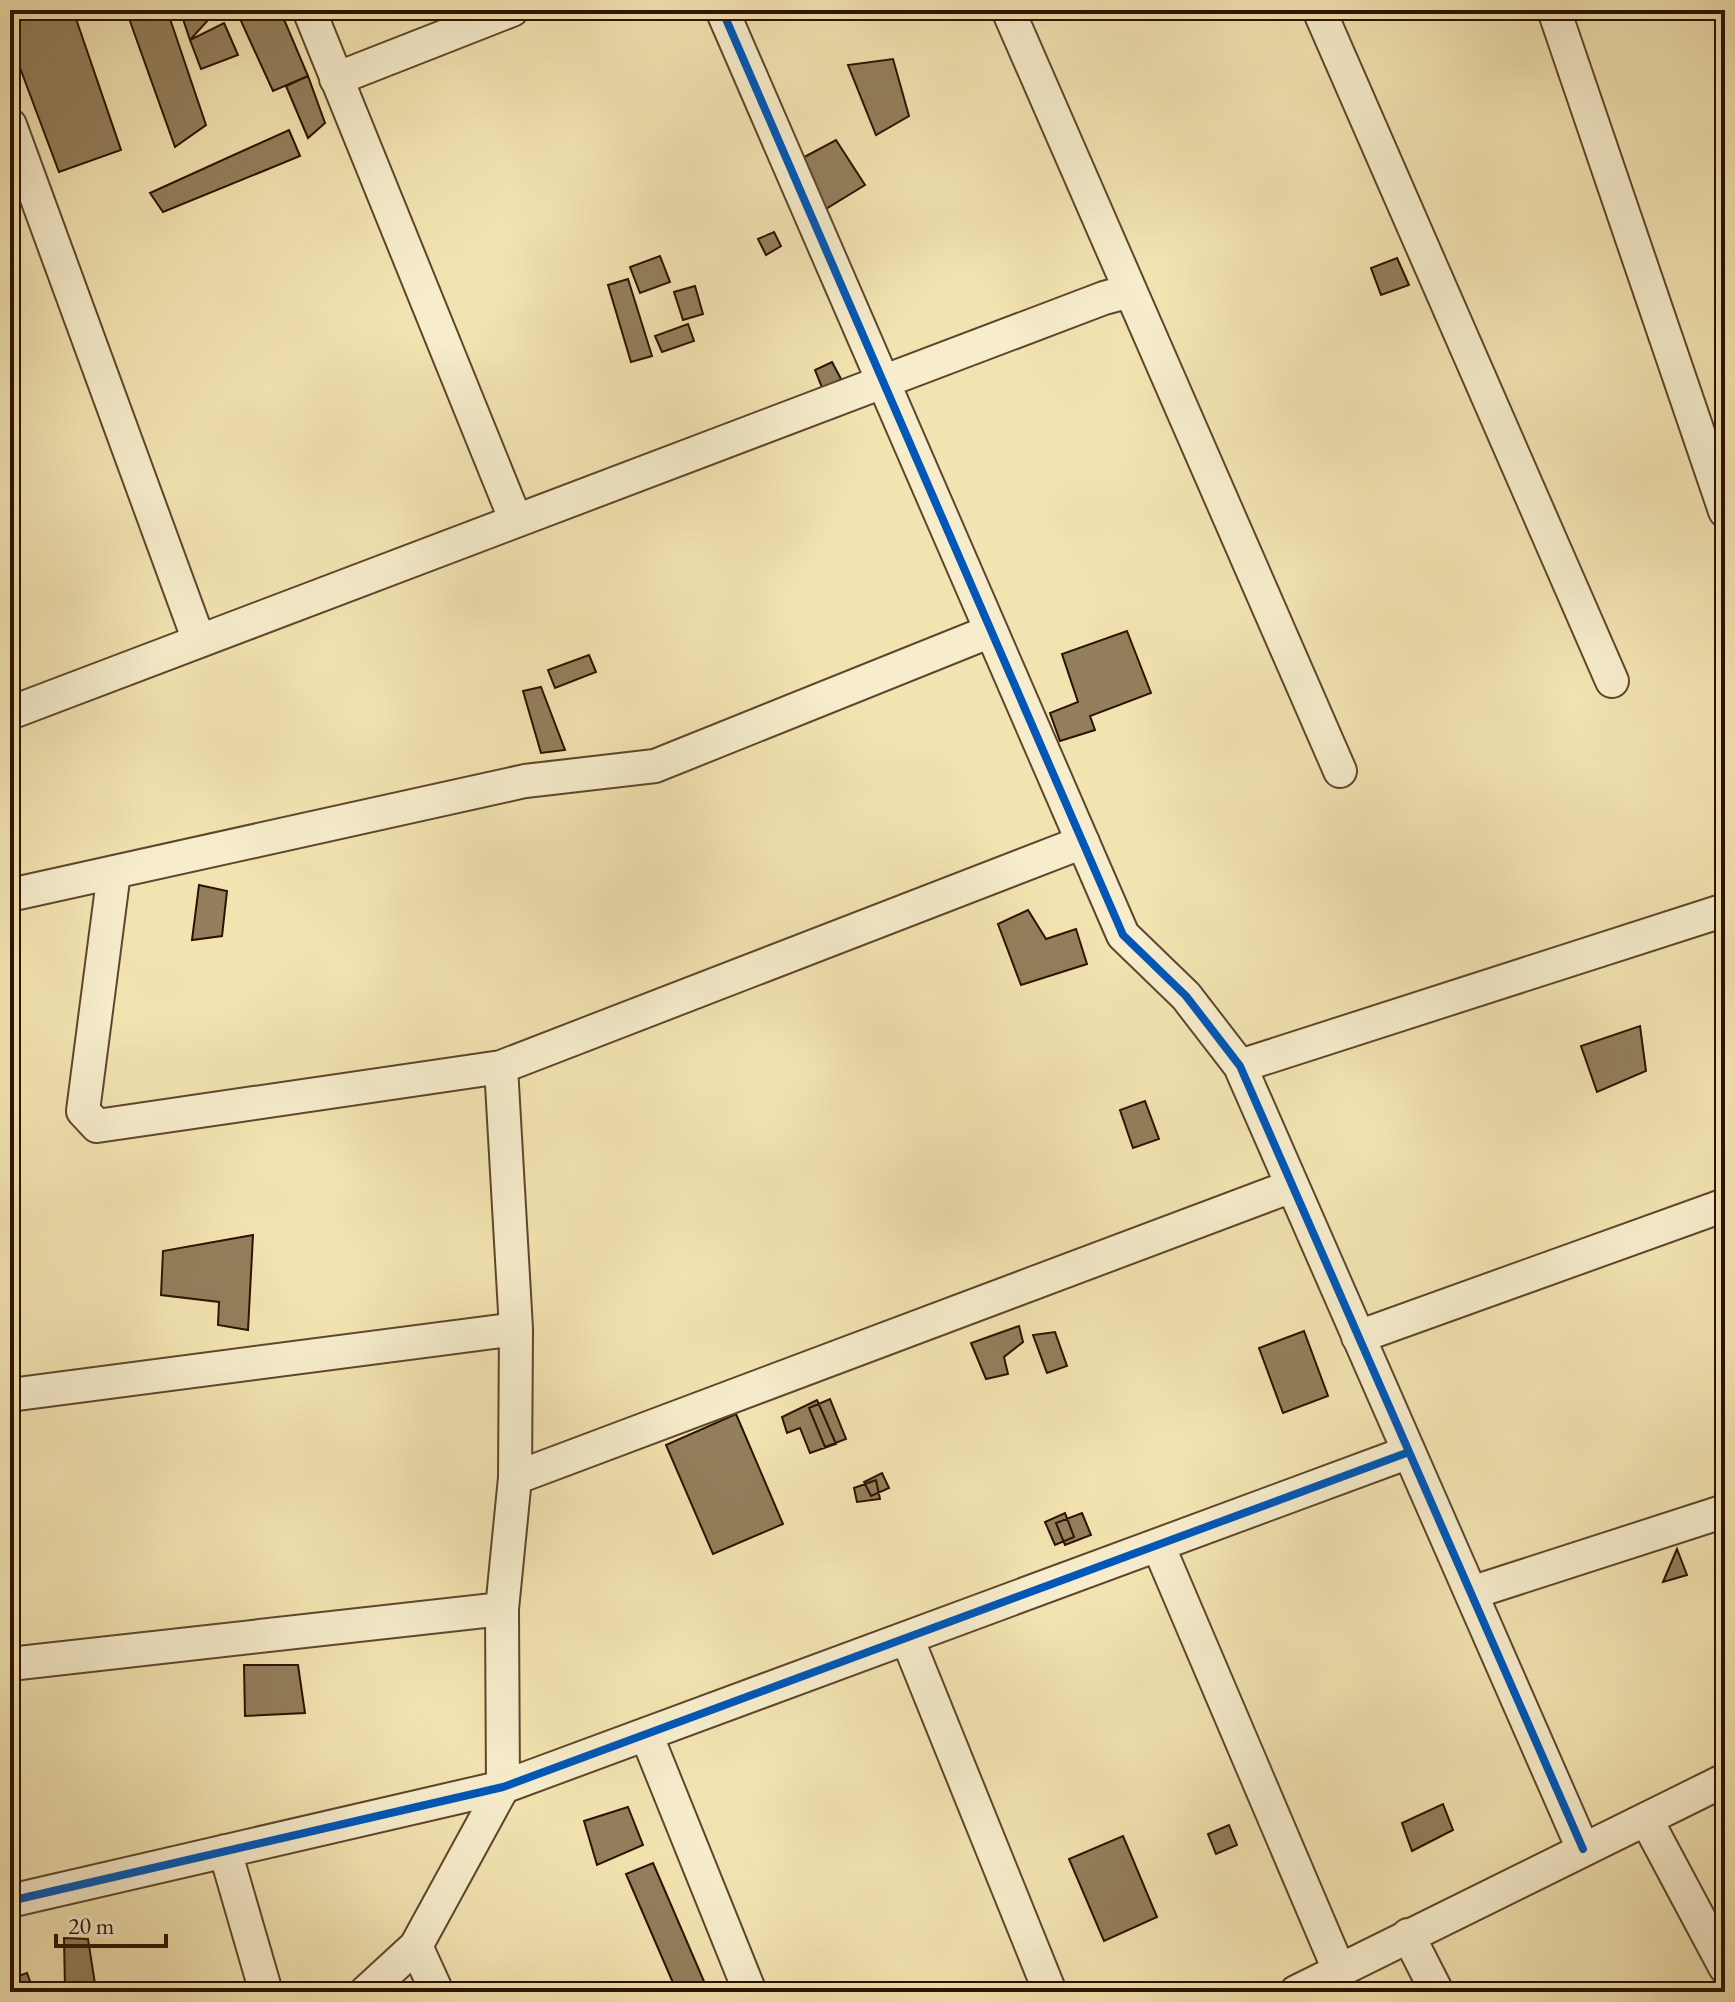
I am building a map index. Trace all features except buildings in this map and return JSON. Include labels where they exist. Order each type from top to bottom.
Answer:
[{"type":"street","points":[[309,10],[516,521]]},
{"type":"street","points":[[336,79],[512,10]]},
{"type":"street","points":[[722,10],[1123,935],[1186,996],[1240,1066],[1583,1849]]},
{"type":"street","points":[[1008,10],[1340,771]]},
{"type":"street","points":[[1319,10],[1612,681]]},
{"type":"street","points":[[1554,10],[1714,440],[1725,511]]},
{"type":"street","points":[[10,125],[199,641]]},
{"type":"street","points":[[10,713],[1104,298],[1130,291]]},
{"type":"street","points":[[10,895],[525,781],[655,766],[991,631]]},
{"type":"street","points":[[114,872],[83,1111],[97,1126],[501,1067],[1083,842]]},
{"type":"street","points":[[1240,1066],[1725,910]]},
{"type":"street","points":[[366,1992],[416,1946],[503,1787],[502,1609],[515,1478],[516,1329],[501,1067]]},
{"type":"street","points":[[515,1478],[1292,1186]]},
{"type":"street","points":[[1358,1337],[1725,1205]]},
{"type":"street","points":[[10,1395],[516,1329]]},
{"type":"street","points":[[10,1901],[503,1787],[1409,1452]]},
{"type":"street","points":[[1471,1593],[1725,1511]]},
{"type":"street","points":[[1158,1545],[1339,1970]]},
{"type":"street","points":[[10,1664],[502,1609]]},
{"type":"street","points":[[907,1638],[1050,1992]]},
{"type":"street","points":[[646,1734],[750,1992]]},
{"type":"street","points":[[1296,1992],[1725,1780]]},
{"type":"street","points":[[1646,1819],[1725,1967]]},
{"type":"street","points":[[225,1851],[266,1992]]},
{"type":"street","points":[[1408,1935],[1437,1992]]},
{"type":"street","points":[[416,1946],[437,1992]]},
{"type":"cycle path","points":[[722,10],[1123,935],[1186,996],[1240,1066],[1583,1849]]},
{"type":"cycle path","points":[[10,1901],[503,1787],[1409,1452]]}]
